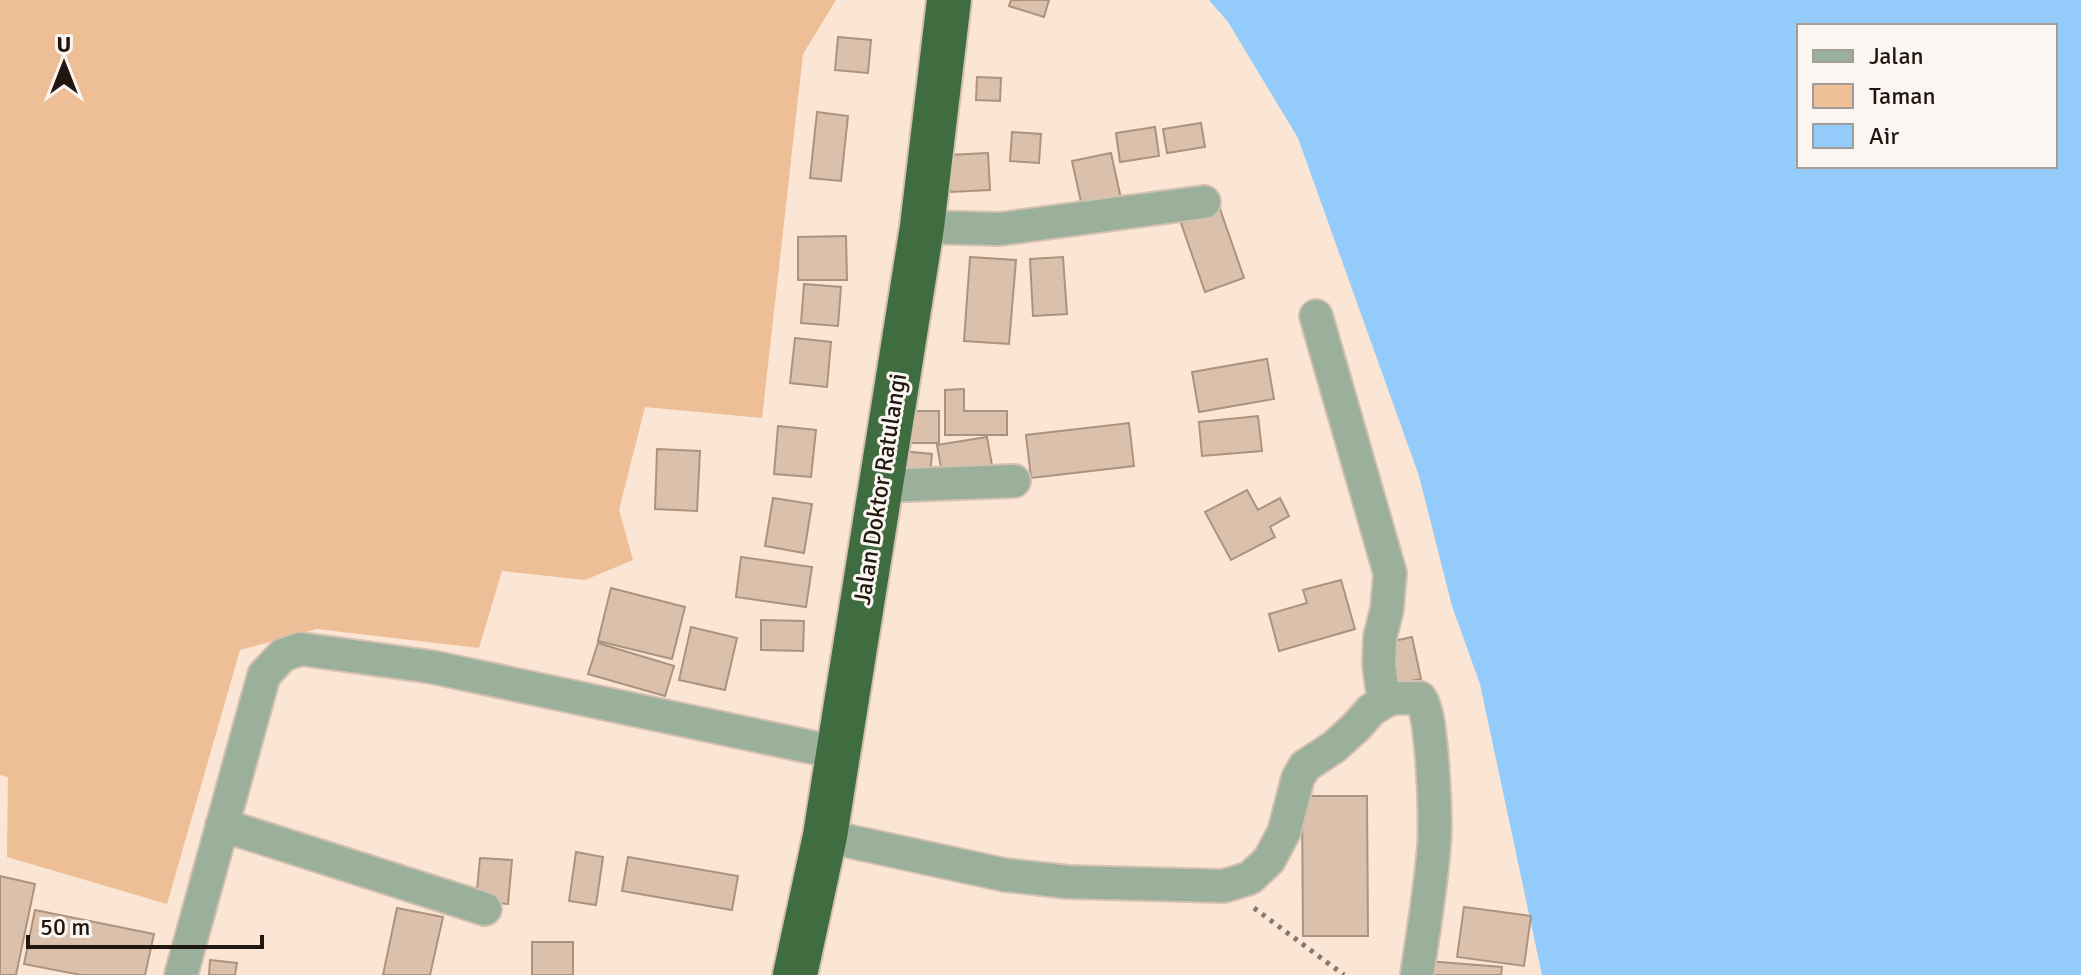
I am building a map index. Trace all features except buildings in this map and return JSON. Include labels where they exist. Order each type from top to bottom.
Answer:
[{"type":"highway","name":"Jalan Doktor Ratulangi","points":[[795,975],[825,836],[839,753],[922,227],[949,0]]},
{"type":"street","points":[[922,227],[1000,229],[1204,202]]},
{"type":"street","points":[[1316,316],[1390,573],[1387,609],[1380,637],[1379,665],[1384,702]]},
{"type":"street","points":[[880,486],[1014,481]]},
{"type":"street","points":[[181,975],[264,675],[283,655],[301,649],[432,667],[839,753]]},
{"type":"street","points":[[825,836],[1005,875],[1068,882],[1224,886],[1250,878],[1269,860],[1284,832],[1298,778],[1305,766],[1334,747],[1371,710],[1384,702],[1394,698],[1420,698],[1425,703],[1428,718],[1435,842],[1417,975]]},
{"type":"street","points":[[222,825],[485,909]]},
{"type":"path","points":[[1224,886],[1344,975]]},
{"type":"green space","points":[[0,0],[836,0],[803,54],[762,418],[645,407],[619,510],[633,560],[585,580],[502,571],[479,648],[317,629],[240,650],[167,904],[7,857],[8,777],[0,775]]},
{"type":"water","points":[[1209,0],[2081,0],[2081,975],[1542,975],[1480,684],[1452,606],[1419,476],[1298,138],[1228,22]]}]
